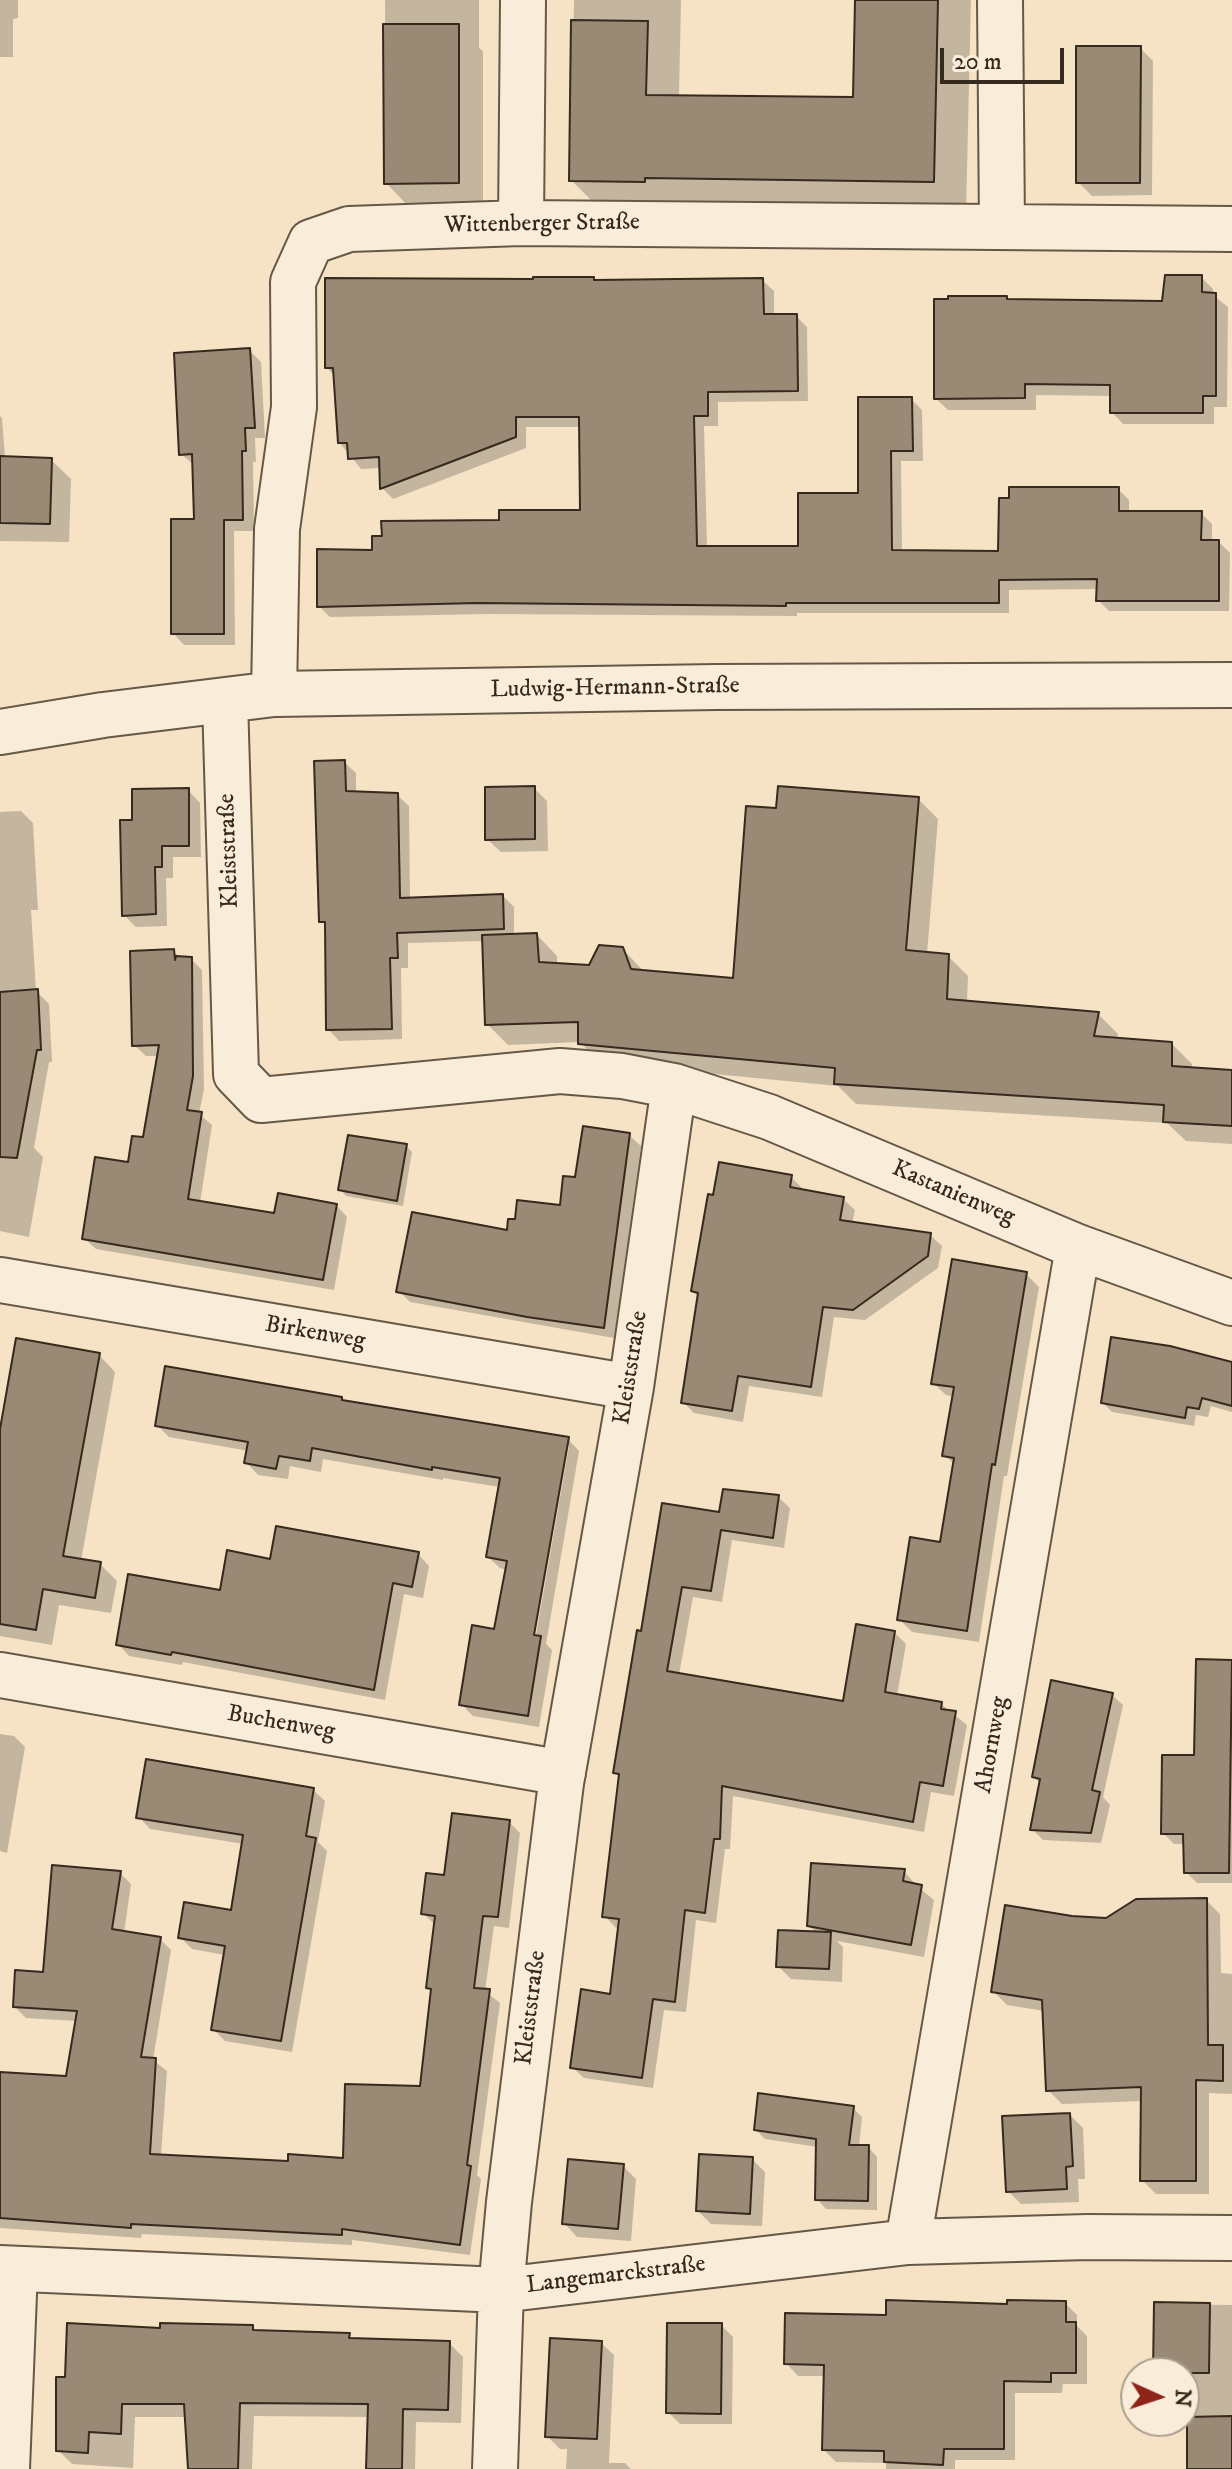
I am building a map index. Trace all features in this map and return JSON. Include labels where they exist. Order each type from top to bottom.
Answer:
[{"type":"street","points":[[521,223],[523,0]]},
{"type":"street","points":[[1000,0],[1002,226]]},
{"type":"street","name":"Wittenberger Straße","points":[[274,694],[277,529],[294,407],[293,282],[311,242],[349,229],[521,223],[1232,229]]},
{"type":"street","name":"Ludwig-Hermann-Straße","points":[[0,732],[274,694],[716,687],[1232,685]]},
{"type":"street","name":"Kleiststraße","points":[[225,700],[236,1074],[261,1100],[560,1071],[622,1076],[674,1086],[631,1387],[563,1773],[530,2020],[501,2290],[495,2469]]},
{"type":"street","name":"Kastanienweg","points":[[674,1086],[769,1117],[1078,1247],[1232,1303]]},
{"type":"street","name":"Ahornweg","points":[[908,2242],[1078,1247]]},
{"type":"street","name":"Birkenweg","points":[[0,1280],[631,1387]]},
{"type":"street","name":"Buchenweg","points":[[0,1675],[563,1773]]},
{"type":"street","name":"Langemarckstraße","points":[[7,2268],[501,2290],[908,2242],[1088,2237],[1232,2238]]},
{"type":"street","points":[[7,2268],[7,2469]]},
{"type":"building","points":[[855,0],[938,0],[934,182],[645,178],[645,182],[569,181],[571,20],[648,21],[646,95],[853,97]]},
{"type":"building","points":[[383,24],[459,24],[459,183],[384,184]]},
{"type":"building","points":[[1076,46],[1141,46],[1140,183],[1076,183]]},
{"type":"building","points":[[1165,275],[1202,275],[1202,292],[1216,293],[1216,396],[1203,396],[1203,413],[1110,413],[1110,385],[1025,384],[1025,398],[934,399],[934,299],[948,299],[948,296],[1007,296],[1007,299],[1162,301]]},
{"type":"building","points":[[594,277],[594,280],[763,278],[764,314],[797,314],[798,391],[708,392],[708,416],[694,416],[697,546],[798,546],[798,493],[858,493],[858,397],[912,397],[913,451],[891,451],[892,550],[998,551],[999,498],[1009,498],[1009,487],[1119,487],[1119,511],[1202,511],[1201,540],[1219,540],[1219,601],[1096,601],[1097,579],[999,580],[999,603],[786,603],[786,606],[477,603],[317,607],[317,549],[372,550],[372,536],[382,536],[381,521],[499,520],[499,510],[580,510],[579,417],[516,417],[516,437],[380,489],[379,457],[348,459],[347,443],[338,443],[333,368],[325,368],[325,278]]},
{"type":"building","points":[[250,348],[255,428],[245,428],[246,451],[242,451],[243,520],[224,520],[224,634],[171,634],[171,519],[194,519],[192,454],[179,455],[174,353]]},
{"type":"building","points":[[0,456],[52,458],[50,524],[0,523]]},
{"type":"building","points":[[345,760],[346,791],[398,793],[400,898],[503,894],[504,929],[397,933],[398,958],[390,958],[392,1029],[326,1030],[325,922],[319,922],[314,761]]},
{"type":"building","points":[[535,786],[535,839],[485,840],[485,787]]},
{"type":"building","points":[[778,786],[919,797],[906,950],[949,954],[947,999],[1099,1012],[1094,1036],[1172,1042],[1172,1066],[1232,1070],[1232,1126],[1163,1122],[1164,1105],[834,1084],[835,1068],[578,1044],[578,1022],[485,1025],[482,935],[537,933],[539,962],[589,965],[599,945],[623,947],[631,969],[733,978],[746,806],[776,808]]},
{"type":"building","points":[[189,788],[189,846],[162,846],[162,867],[155,867],[156,914],[122,916],[120,820],[132,820],[132,789]]},
{"type":"building","points":[[174,949],[175,960],[176,956],[192,957],[193,1076],[187,1110],[202,1112],[188,1199],[274,1213],[278,1193],[337,1204],[323,1280],[82,1239],[95,1157],[128,1162],[132,1136],[143,1137],[159,1045],[132,1046],[130,951]]},
{"type":"building","points":[[38,989],[41,1050],[37,1050],[17,1158],[0,1157],[0,992]]},
{"type":"building","points":[[583,1126],[630,1133],[604,1328],[396,1292],[412,1212],[507,1230],[508,1219],[515,1219],[517,1200],[560,1205],[563,1176],[575,1177]]},
{"type":"building","points":[[348,1135],[407,1144],[397,1201],[338,1190]]},
{"type":"building","points":[[719,1162],[792,1175],[790,1187],[844,1197],[840,1220],[931,1233],[928,1256],[853,1310],[823,1307],[811,1387],[738,1376],[732,1411],[681,1403],[698,1293],[691,1291],[708,1194],[713,1195]]},
{"type":"building","points":[[952,1259],[1027,1272],[995,1465],[992,1464],[967,1631],[897,1620],[910,1537],[940,1542],[954,1458],[942,1456],[954,1387],[931,1384]]},
{"type":"building","points":[[1111,1337],[1170,1346],[1232,1362],[1232,1406],[1202,1398],[1199,1409],[1187,1407],[1185,1418],[1101,1403]]},
{"type":"building","points":[[16,1338],[100,1353],[63,1556],[101,1562],[95,1598],[43,1589],[36,1630],[0,1624],[0,1429]]},
{"type":"building","points":[[165,1366],[342,1397],[342,1400],[569,1437],[534,1635],[541,1636],[528,1716],[459,1705],[472,1625],[494,1629],[507,1561],[486,1557],[500,1478],[432,1467],[432,1470],[312,1448],[310,1461],[279,1456],[276,1469],[244,1463],[248,1442],[155,1426]]},
{"type":"building","points":[[723,1489],[779,1495],[773,1538],[721,1530],[711,1591],[682,1587],[667,1671],[843,1701],[856,1624],[895,1631],[885,1692],[942,1702],[941,1709],[956,1711],[943,1786],[920,1782],[913,1822],[722,1786],[720,1839],[714,1839],[705,1913],[685,1910],[675,2002],[653,1999],[642,2078],[570,2068],[581,1989],[610,1994],[619,1919],[602,1917],[619,1774],[613,1773],[662,1503],[719,1512]]},
{"type":"building","points":[[276,1526],[419,1552],[412,1587],[393,1583],[374,1690],[172,1652],[171,1655],[116,1645],[128,1574],[220,1590],[227,1550],[270,1559]]},
{"type":"building","points":[[1196,1659],[1232,1660],[1229,1873],[1184,1873],[1183,1834],[1161,1834],[1162,1755],[1194,1755]]},
{"type":"building","points":[[1051,1680],[1113,1693],[1092,1790],[1100,1792],[1091,1833],[1030,1830],[1040,1779],[1032,1777]]},
{"type":"building","points":[[146,1759],[314,1788],[306,1836],[316,1838],[281,2041],[211,2030],[225,1946],[178,1938],[184,1902],[231,1910],[243,1835],[136,1818]]},
{"type":"building","points":[[452,1813],[510,1820],[498,1917],[483,1916],[474,1988],[490,1989],[460,2245],[342,2229],[342,2235],[131,2224],[131,2228],[0,2218],[0,2072],[66,2076],[77,2011],[13,2007],[15,1970],[43,1972],[52,1865],[121,1871],[112,1929],[161,1937],[141,2057],[156,2058],[150,2154],[288,2161],[288,2154],[343,2158],[345,2084],[420,2086],[431,1989],[426,1988],[435,1916],[421,1914],[426,1873],[444,1875]]},
{"type":"building","points":[[811,1863],[905,1869],[903,1881],[922,1885],[911,1945],[807,1926]]},
{"type":"building","points":[[1207,1898],[1208,2045],[1223,2045],[1223,2081],[1196,2080],[1196,2181],[1140,2181],[1141,2087],[1046,2091],[1042,2000],[991,1992],[1005,1905],[1106,1918],[1136,1899]]},
{"type":"building","points":[[778,1930],[831,1932],[829,1969],[776,1967]]},
{"type":"building","points":[[758,2093],[854,2106],[849,2145],[869,2145],[868,2201],[815,2200],[816,2139],[754,2130]]},
{"type":"building","points":[[1070,2113],[1073,2166],[1066,2167],[1067,2189],[1006,2192],[1002,2116]]},
{"type":"building","points":[[699,2154],[753,2157],[750,2214],[696,2211]]},
{"type":"building","points":[[568,2159],[624,2164],[618,2229],[562,2224]]},
{"type":"building","points":[[886,2300],[1007,2304],[1007,2300],[1066,2301],[1066,2322],[1076,2322],[1076,2373],[1051,2373],[1051,2382],[1004,2381],[1004,2449],[944,2449],[943,2465],[884,2462],[884,2451],[822,2450],[824,2365],[784,2364],[785,2313],[886,2315]]},
{"type":"building","points":[[1154,2302],[1210,2303],[1209,2373],[1200,2373],[1200,2357],[1153,2357]]},
{"type":"building","points":[[67,2323],[160,2328],[160,2323],[253,2325],[253,2330],[350,2333],[349,2338],[450,2341],[448,2410],[403,2409],[402,2469],[366,2469],[368,2404],[240,2403],[238,2469],[188,2469],[184,2404],[122,2404],[121,2434],[89,2432],[88,2453],[56,2451],[56,2377],[65,2377]]},
{"type":"building","points":[[667,2323],[722,2323],[721,2414],[666,2413]]},
{"type":"building","points":[[550,2338],[602,2341],[597,2439],[545,2437]]},
{"type":"building","points":[[1232,2416],[1232,2469],[1187,2469],[1187,2437],[1200,2437],[1200,2417]]}]
